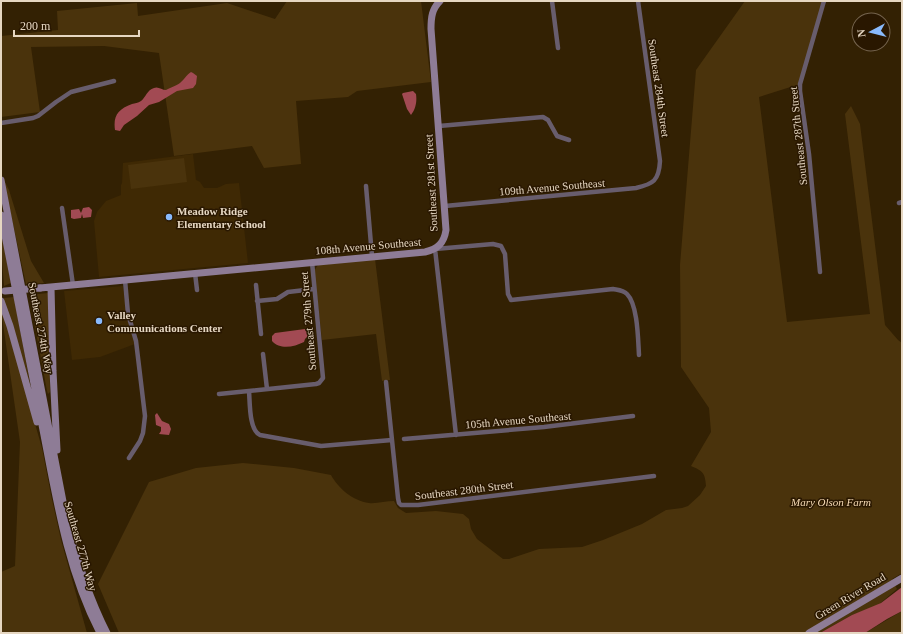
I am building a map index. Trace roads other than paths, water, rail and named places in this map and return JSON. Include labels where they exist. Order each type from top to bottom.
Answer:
[{"type":"main road","name":"Southeast 281st Street","points":[[435,249],[440,245],[445,236],[439,126],[431,24],[432,13],[440,1]]},
{"type":"main road","name":"Southeast 274th Way","points":[[1,180],[59,480]]},
{"type":"main road","name":"Southeast 274th Way","points":[[1,215],[49,462]]},
{"type":"main road","name":"108th Avenue Southeast","points":[[3,291],[425,252],[435,249]]},
{"type":"main road","points":[[51,287],[53,385],[59,480]]},
{"type":"main road","points":[[1,302],[10,326],[49,462]]},
{"type":"main road","name":"Southeast 277th Way","points":[[49,462],[60,518],[75,574],[84,599],[100,633]]},
{"type":"main road","name":"Southeast 277th Way","points":[[59,480],[66,517],[81,571],[90,598],[107,633]]},
{"type":"main road","name":"Green River Road","points":[[809,633],[902,578]]},
{"type":"street","points":[[552,1],[558,48]]},
{"type":"street","name":"Southeast 284th Street","points":[[638,1],[660,162],[658,178]]},
{"type":"street","name":"Southeast 287th Street","points":[[820,272],[809,154],[800,84],[824,1]]},
{"type":"street","points":[[1,123],[33,118],[71,92],[114,81]]},
{"type":"street","points":[[439,126],[543,117],[548,120],[557,136],[569,140]]},
{"type":"street","name":"109th Avenue Southeast","points":[[444,206],[636,188],[647,186],[658,178]]},
{"type":"street","points":[[366,186],[372,256]]},
{"type":"street","points":[[62,208],[73,285]]},
{"type":"street","name":"108th Avenue Southeast","points":[[435,249],[494,244],[501,246],[506,254],[508,294],[511,300],[613,289],[621,290],[628,295],[634,309],[639,355]]},
{"type":"street","points":[[435,249],[456,435]]},
{"type":"street","name":"Southeast 279th Street","points":[[267,389],[316,384],[323,378],[312,262]]},
{"type":"street","points":[[195,273],[197,290]]},
{"type":"street","points":[[125,280],[128,314],[136,341],[145,416],[143,433],[140,441],[129,458]]},
{"type":"street","points":[[256,285],[261,334]]},
{"type":"street","points":[[257,301],[279,298],[288,292],[314,289]]},
{"type":"street","points":[[219,394],[267,389],[263,354]]},
{"type":"street","name":"Southeast 280th Street","points":[[386,382],[398,498],[399,503],[405,506],[654,476]]},
{"type":"street","points":[[249,391],[252,426],[256,433],[260,435],[321,446],[392,440]]},
{"type":"street","name":"105th Avenue Southeast","points":[[404,439],[590,422],[633,416]]},
{"type":"place","name":"Meadow Ridge Elementary School","points":[[169,217]]},
{"type":"place","name":"Valley Communications Center","points":[[99,321]]},
{"type":"park label","name":"Mary Olson Farm","points":[[831,502]]}]
